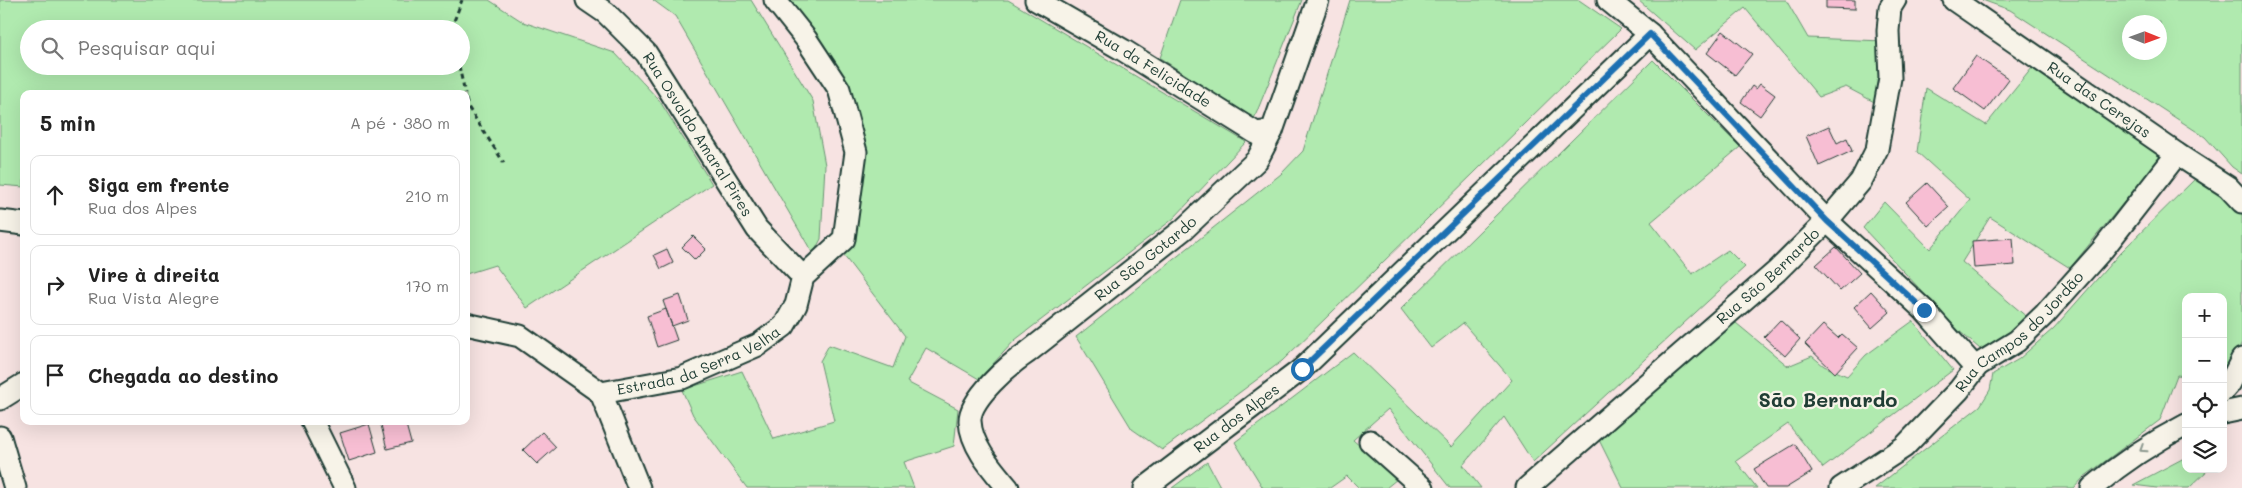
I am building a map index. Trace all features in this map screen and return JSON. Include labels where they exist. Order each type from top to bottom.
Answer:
[{"type":"street","name":"Rua Osvaldo Amaral Pires","points":[[587,0],[606,13],[646,53],[757,229],[803,276]]},
{"type":"street","points":[[775,0],[806,39],[839,89],[856,152],[844,239],[803,276]]},
{"type":"street","name":"Rua da Felicidade","points":[[1036,0],[1123,50],[1256,133],[1272,131]]},
{"type":"street","name":"Rua São Gotardo","points":[[1008,488],[986,460],[974,439],[969,420],[974,407],[991,383],[1011,363],[1036,346],[1184,228],[1257,160],[1272,131],[1318,0]]},
{"type":"street","points":[[1608,0],[1650,34],[1827,221],[1924,310],[1971,362],[1978,365]]},
{"type":"street","name":"Rua São Bernardo","points":[[1528,488],[1777,271],[1827,221],[1861,181],[1877,149],[1890,78],[1888,31],[1890,8],[1895,0]]},
{"type":"street","name":"Rua das Cerejas","points":[[1954,0],[2228,187],[2242,202]]},
{"type":"street","name":"Rua dos Alpes","points":[[1145,488],[1302,369],[1650,34]]},
{"type":"street","name":"Rua Campos do Jordão","points":[[1841,488],[1904,447],[1959,390],[1978,365],[2017,341],[2045,314],[2103,249],[2177,154]]},
{"type":"street","points":[[0,222],[20,224]]},
{"type":"street","name":"Estrada da Serra Velha","points":[[470,325],[520,336],[601,393],[682,378],[758,345],[784,326],[796,305],[803,276]]},
{"type":"street","points":[[2227,384],[2242,359]]},
{"type":"street","points":[[0,399],[20,386]]},
{"type":"street","points":[[601,393],[639,488]]},
{"type":"street","points":[[2227,412],[2242,409]]},
{"type":"street","points":[[314,425],[345,488]]},
{"type":"street","points":[[2092,488],[2117,466],[2147,446],[2182,427]]},
{"type":"street","points":[[0,437],[15,488]]},
{"type":"street","points":[[1370,441],[1423,488]]},
{"type":"path","points":[[454,20],[462,0]]},
{"type":"path","points":[[461,75],[464,90]]},
{"type":"path","points":[[470,110],[504,163]]},
{"type":"green space","points":[[0,0],[489,0],[523,22],[615,53],[659,100],[712,184],[527,308],[495,265],[470,273],[470,90],[20,90],[20,187],[0,185]]},
{"type":"green space","points":[[653,0],[751,0],[813,101],[825,165],[821,239],[813,254],[675,16]]},
{"type":"green space","points":[[789,0],[1008,0],[1246,142],[1173,219],[1015,340],[979,379],[926,348],[907,382],[958,409],[954,446],[904,462],[914,488],[747,488],[693,415],[682,390],[742,371],[774,439],[834,421],[820,361],[829,345],[893,368],[905,336],[844,256],[850,242],[864,152],[812,30]]},
{"type":"green space","points":[[1180,0],[1302,0],[1254,119],[1160,58]]},
{"type":"green space","points":[[1350,0],[1579,0],[1621,29],[1282,361],[1162,450],[1132,429],[1076,337],[1281,174],[1303,151]]},
{"type":"green space","points":[[1638,0],[1786,0],[1808,38],[1884,41],[1878,104],[1846,87],[1819,97],[1745,8],[1695,50]]},
{"type":"green space","points":[[1982,0],[2242,0],[2242,174],[2232,167],[2205,137],[2010,10]]},
{"type":"green space","points":[[1653,60],[1740,147],[1651,222],[1692,274],[1728,250],[1745,267],[1533,462],[1504,417],[1463,465],[1481,488],[1450,488],[1388,409],[1353,440],[1397,479],[1386,488],[1359,488],[1347,476],[1330,488],[1263,488],[1235,442],[1353,352],[1451,447],[1512,380],[1463,323],[1431,348],[1401,309]]},
{"type":"green space","points":[[2032,68],[2161,157],[2070,268],[1990,217],[1962,262],[2028,318],[2003,337],[1980,349],[1958,330],[1863,228],[1884,202],[1930,249],[1970,200],[1917,152],[1926,88],[1986,125]]},
{"type":"green space","points":[[2200,174],[2242,209],[2242,342],[2227,374],[2227,293],[2182,293],[2182,376],[2177,375],[2160,420],[2084,477],[2074,488],[1875,488],[1980,406],[1990,390],[1993,374],[2019,359],[2054,328],[2120,253]]},
{"type":"green space","points":[[1913,321],[1953,370],[1823,468],[1788,424],[1736,461],[1757,488],[1623,488],[1598,438],[1736,323],[1788,366],[1812,356],[1824,366],[1847,376],[1866,355]]},
{"type":"green space","points":[[2182,459],[2182,473],[2205,473],[2189,488],[2157,488],[2133,485]]},
{"type":"green space","points":[[1207,462],[1221,488],[1172,488]]},
{"type":"building","points":[[1826,0],[1855,0],[1855,9],[1826,8]]},
{"type":"building","points":[[1723,31],[1752,54],[1735,75],[1707,53]]},
{"type":"building","points":[[1976,56],[2009,79],[1985,111],[1953,88]]},
{"type":"building","points":[[1760,84],[1775,95],[1760,116],[1741,102],[1752,86],[1756,89]]},
{"type":"building","points":[[1829,126],[1837,143],[1847,138],[1852,151],[1819,166],[1806,136]]},
{"type":"building","points":[[1927,183],[1949,207],[1928,226],[1906,202]]},
{"type":"building","points":[[693,236],[706,249],[695,260],[682,247]]},
{"type":"building","points":[[2013,238],[2015,265],[1974,268],[1972,241]]},
{"type":"building","points":[[1836,247],[1860,273],[1840,291],[1816,265]]},
{"type":"building","points":[[667,249],[673,263],[661,269],[654,255]]},
{"type":"building","points":[[1871,291],[1890,312],[1872,328],[1854,307]]},
{"type":"building","points":[[680,295],[688,320],[672,326],[663,301]]},
{"type":"building","points":[[666,309],[677,340],[657,347],[647,316]]},
{"type":"building","points":[[1780,320],[1800,339],[1785,356],[1764,337]]},
{"type":"building","points":[[1823,325],[1838,338],[1842,334],[1858,348],[1835,373],[1805,344]]},
{"type":"building","points":[[369,425],[377,452],[349,461],[340,433]]},
{"type":"building","points":[[381,425],[406,425],[411,443],[387,449]]},
{"type":"building","points":[[542,432],[556,447],[537,464],[523,450]]},
{"type":"building","points":[[1795,444],[1812,472],[1786,488],[1766,488],[1754,469]]},
{"type":"district","name":"São Bernardo","points":[[1828,400]]},
{"type":"route","points":[[1302,369],[1650,34],[1827,221],[1924,310]]}]
